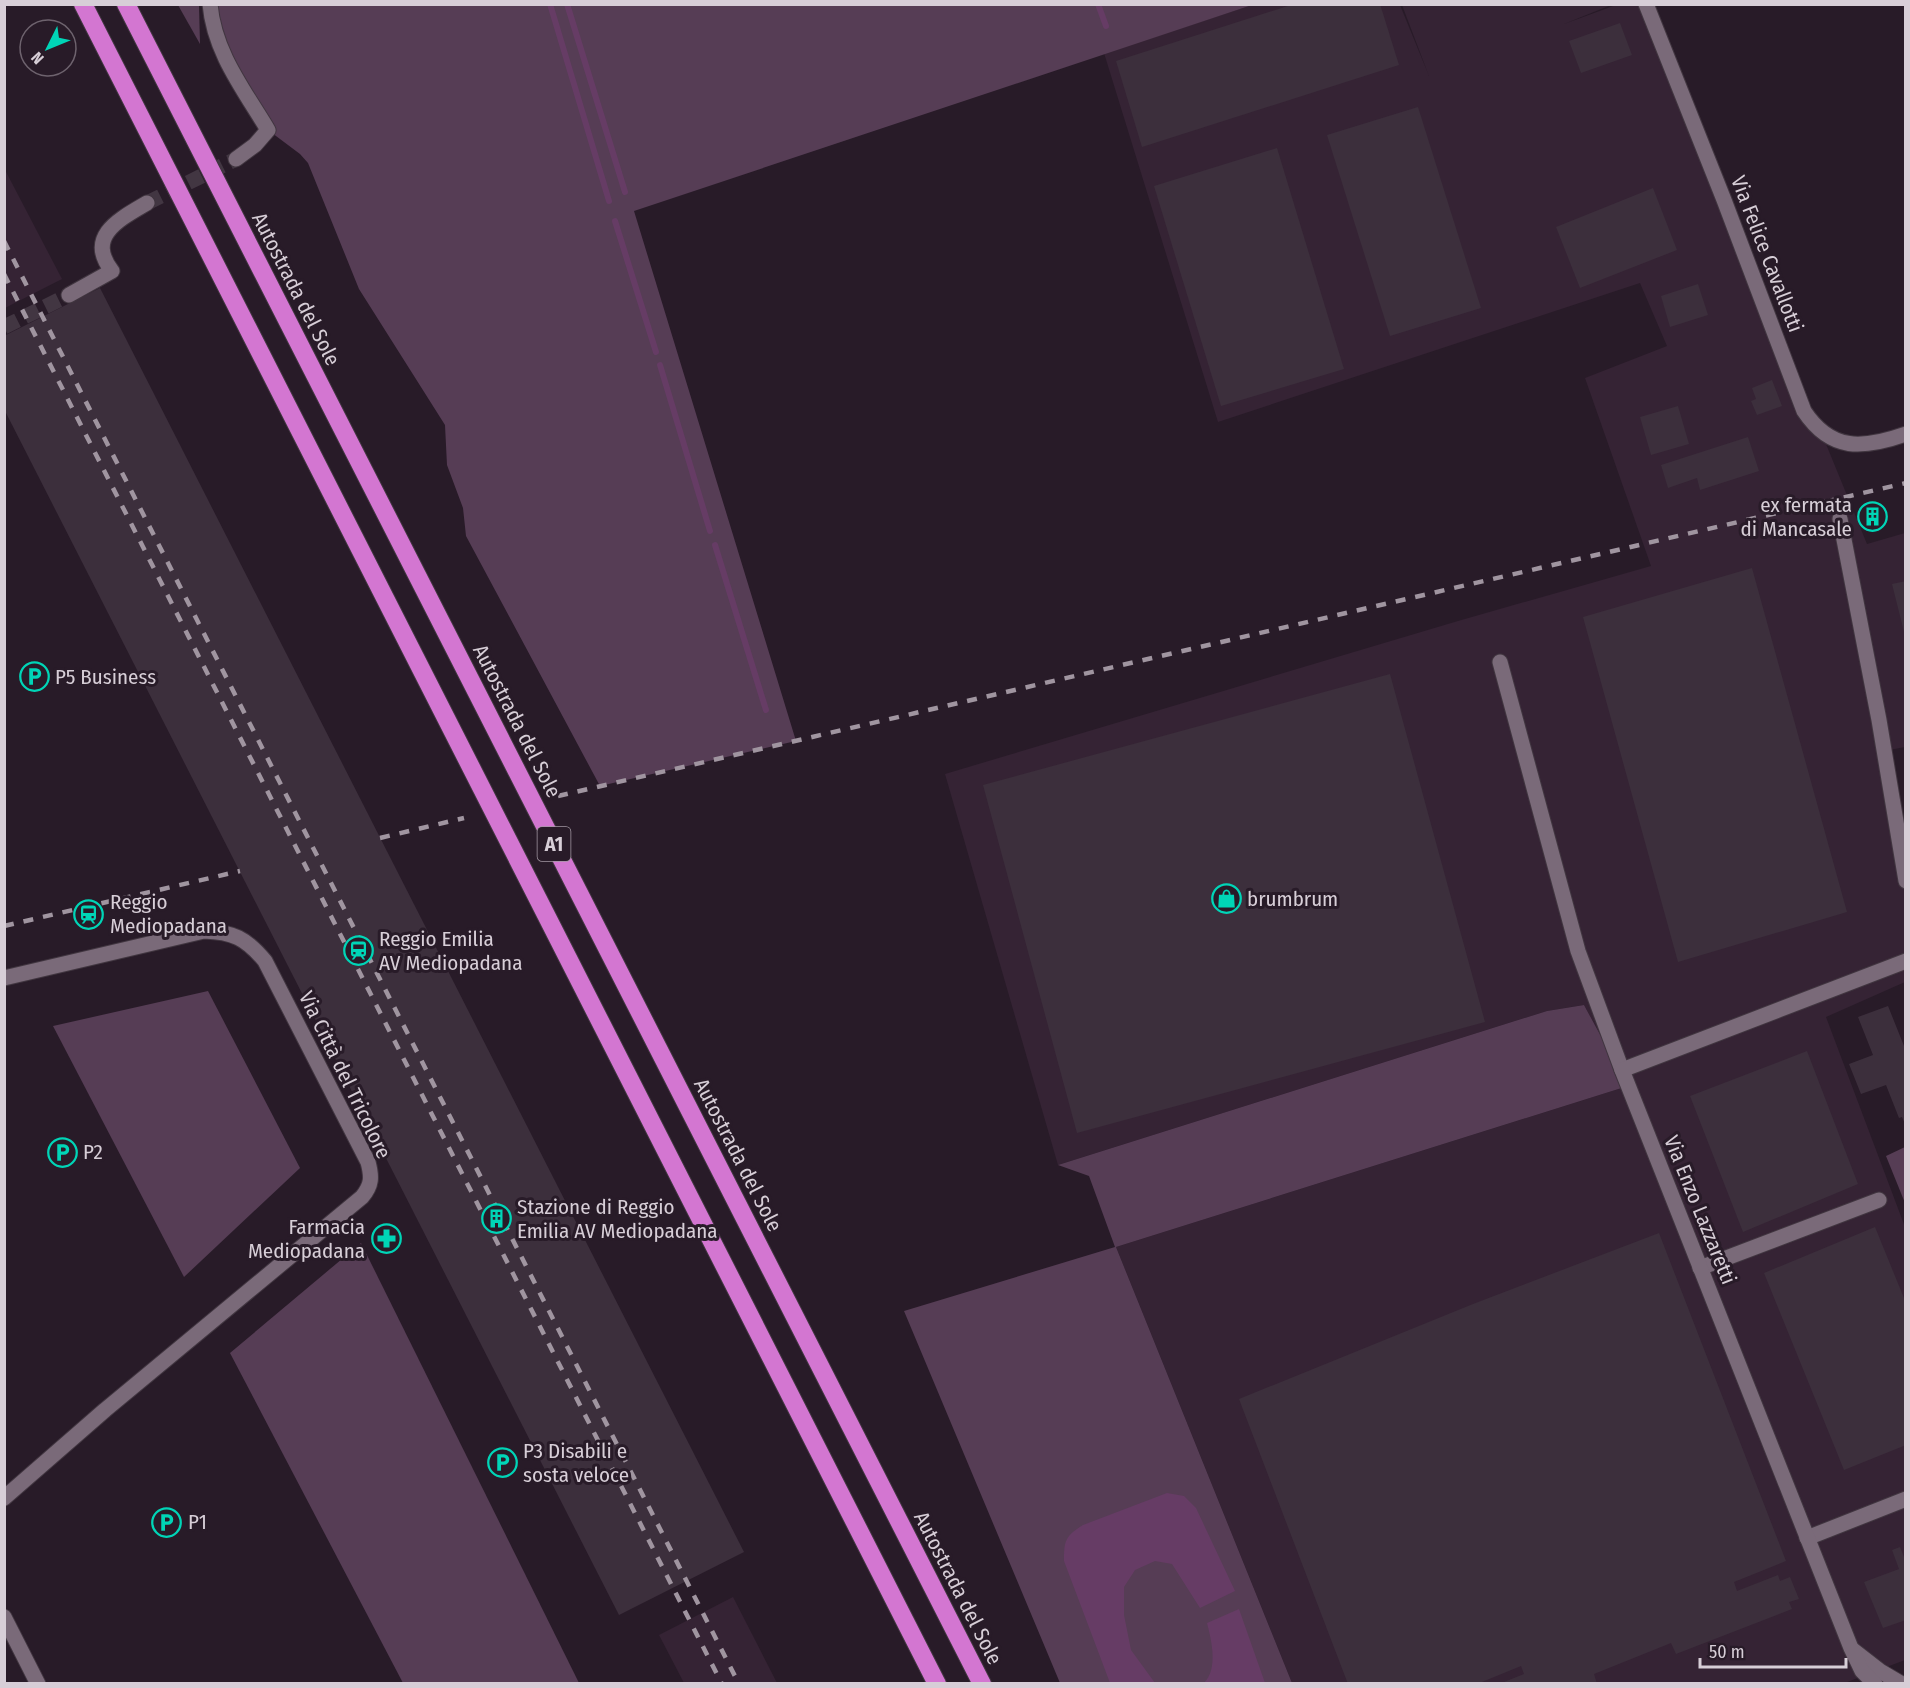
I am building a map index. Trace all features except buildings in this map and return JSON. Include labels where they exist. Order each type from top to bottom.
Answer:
[{"type":"highway","name":"A1","points":[[83,4],[937,1683]]},
{"type":"highway","name":"Autostrada del Sole","points":[[126,4],[982,1683]]},
{"type":"street","points":[[210,4],[214,31],[224,58],[268,130],[255,145],[236,159]]},
{"type":"street","name":"Via Felice Cavallotti","points":[[1646,4],[1725,200],[1804,411],[1821,432],[1843,443],[1870,444],[1905,434]]},
{"type":"street","points":[[69,295],[112,272],[103,255],[106,234],[114,224],[147,203]]},
{"type":"street","points":[[1840,519],[1879,720],[1905,880]]},
{"type":"street","name":"Via Enzo Lazzaretti","points":[[1500,662],[1578,951],[1622,1070],[1851,1648],[1862,1671],[1875,1683]]},
{"type":"street","name":"Via Città del Tricolore","points":[[4,978],[204,931],[223,932],[240,938],[252,946],[265,961],[368,1162],[372,1177],[370,1188],[362,1197],[105,1410],[4,1498]]},
{"type":"street","points":[[1622,1070],[1905,961]]},
{"type":"street","points":[[1700,1268],[1878,1200]]},
{"type":"street","points":[[1807,1538],[1905,1499]]},
{"type":"street","points":[[4,1617],[38,1683]]},
{"type":"street","name":"Via Enzo Lazzaretti","points":[[1851,1648],[1862,1683]]},
{"type":"street","name":"Via Enzo Lazzaretti","points":[[1851,1648],[1880,1671],[1902,1683]]},
{"type":"shaded area","points":[[178,5],[199,5],[200,44]]},
{"type":"shaded area","points":[[210,5],[1252,5],[634,211],[796,741],[600,786],[466,536],[463,508],[447,465],[445,425],[359,289],[308,163],[300,154],[268,130],[224,58]]},
{"type":"shaded area","points":[[1252,5],[1400,5],[1429,76],[1402,5],[1611,5],[1564,24],[1616,5],[1646,5],[1867,544],[1905,533],[1905,747],[1884,751],[1905,866],[1905,982],[1826,1017],[1905,1227],[1905,1660],[1842,1684],[1292,1683],[1116,1247],[1628,1086],[1584,1005],[1547,1011],[1058,1165],[945,774],[1651,566],[1585,378],[1667,346],[1640,283],[1218,422],[1104,53]]},
{"type":"shaded area","points":[[4,168],[62,279],[5,308],[4,308]]},
{"type":"shaded area","points":[[208,991],[300,1168],[184,1277],[53,1026]]},
{"type":"shaded area","points":[[1584,1005],[1628,1086],[1116,1247],[1292,1683],[1060,1683],[904,1311],[1115,1247],[1089,1176],[1058,1165],[1547,1011]]},
{"type":"shaded area","points":[[1905,1147],[1905,1203],[1886,1156]]},
{"type":"shaded area","points":[[361,1243],[579,1683],[403,1683],[230,1353]]},
{"type":"shaded area","points":[[1167,1493],[1184,1496],[1196,1508],[1235,1591],[1200,1608],[1172,1564],[1155,1561],[1135,1570],[1124,1587],[1124,1615],[1131,1650],[1155,1683],[1110,1683],[1064,1561],[1065,1544],[1072,1532],[1083,1525]]},
{"type":"shaded area","points":[[733,1597],[777,1683],[684,1683],[659,1635]]},
{"type":"shaded area","points":[[1239,1609],[1265,1683],[1204,1683],[1212,1663],[1212,1647],[1207,1623]]},
{"type":"waterway","points":[[550,4],[609,201]]},
{"type":"waterway","points":[[567,4],[625,192]]},
{"type":"waterway","points":[[1098,4],[1106,26]]},
{"type":"waterway","points":[[615,221],[656,352]]},
{"type":"waterway","points":[[660,365],[710,531]]},
{"type":"waterway","points":[[715,545],[766,710]]},
{"type":"tunnel","points":[[147,203],[236,159]]},
{"type":"tunnel","points":[[4,327],[69,295]]},
{"type":"railway","points":[[4,241],[739,1684]]},
{"type":"railway","points":[[4,274],[722,1684]]},
{"type":"railway","points":[[558,796],[1906,483]]},
{"type":"railway","points":[[380,838],[464,818]]},
{"type":"railway","points":[[4,926],[240,871]]},
{"type":"place","name":"ex fermata di Mancasale","points":[[1873,517]]},
{"type":"place","name":"P5 Business","points":[[34,677]]},
{"type":"place","name":"brumbrum","points":[[1226,899]]},
{"type":"place","name":"Reggio Mediopadana","points":[[89,914]]},
{"type":"place","name":"Reggio Emilia AV Mediopadana","points":[[358,951]]},
{"type":"place","name":"P2","points":[[62,1152]]},
{"type":"place","name":"Stazione di Reggio Emilia AV Mediopadana","points":[[496,1219]]},
{"type":"place","name":"Farmacia Mediopadana","points":[[386,1239]]},
{"type":"place","name":"P3 Disabili e sosta veloce","points":[[502,1463]]},
{"type":"place","name":"P1","points":[[167,1522]]}]
